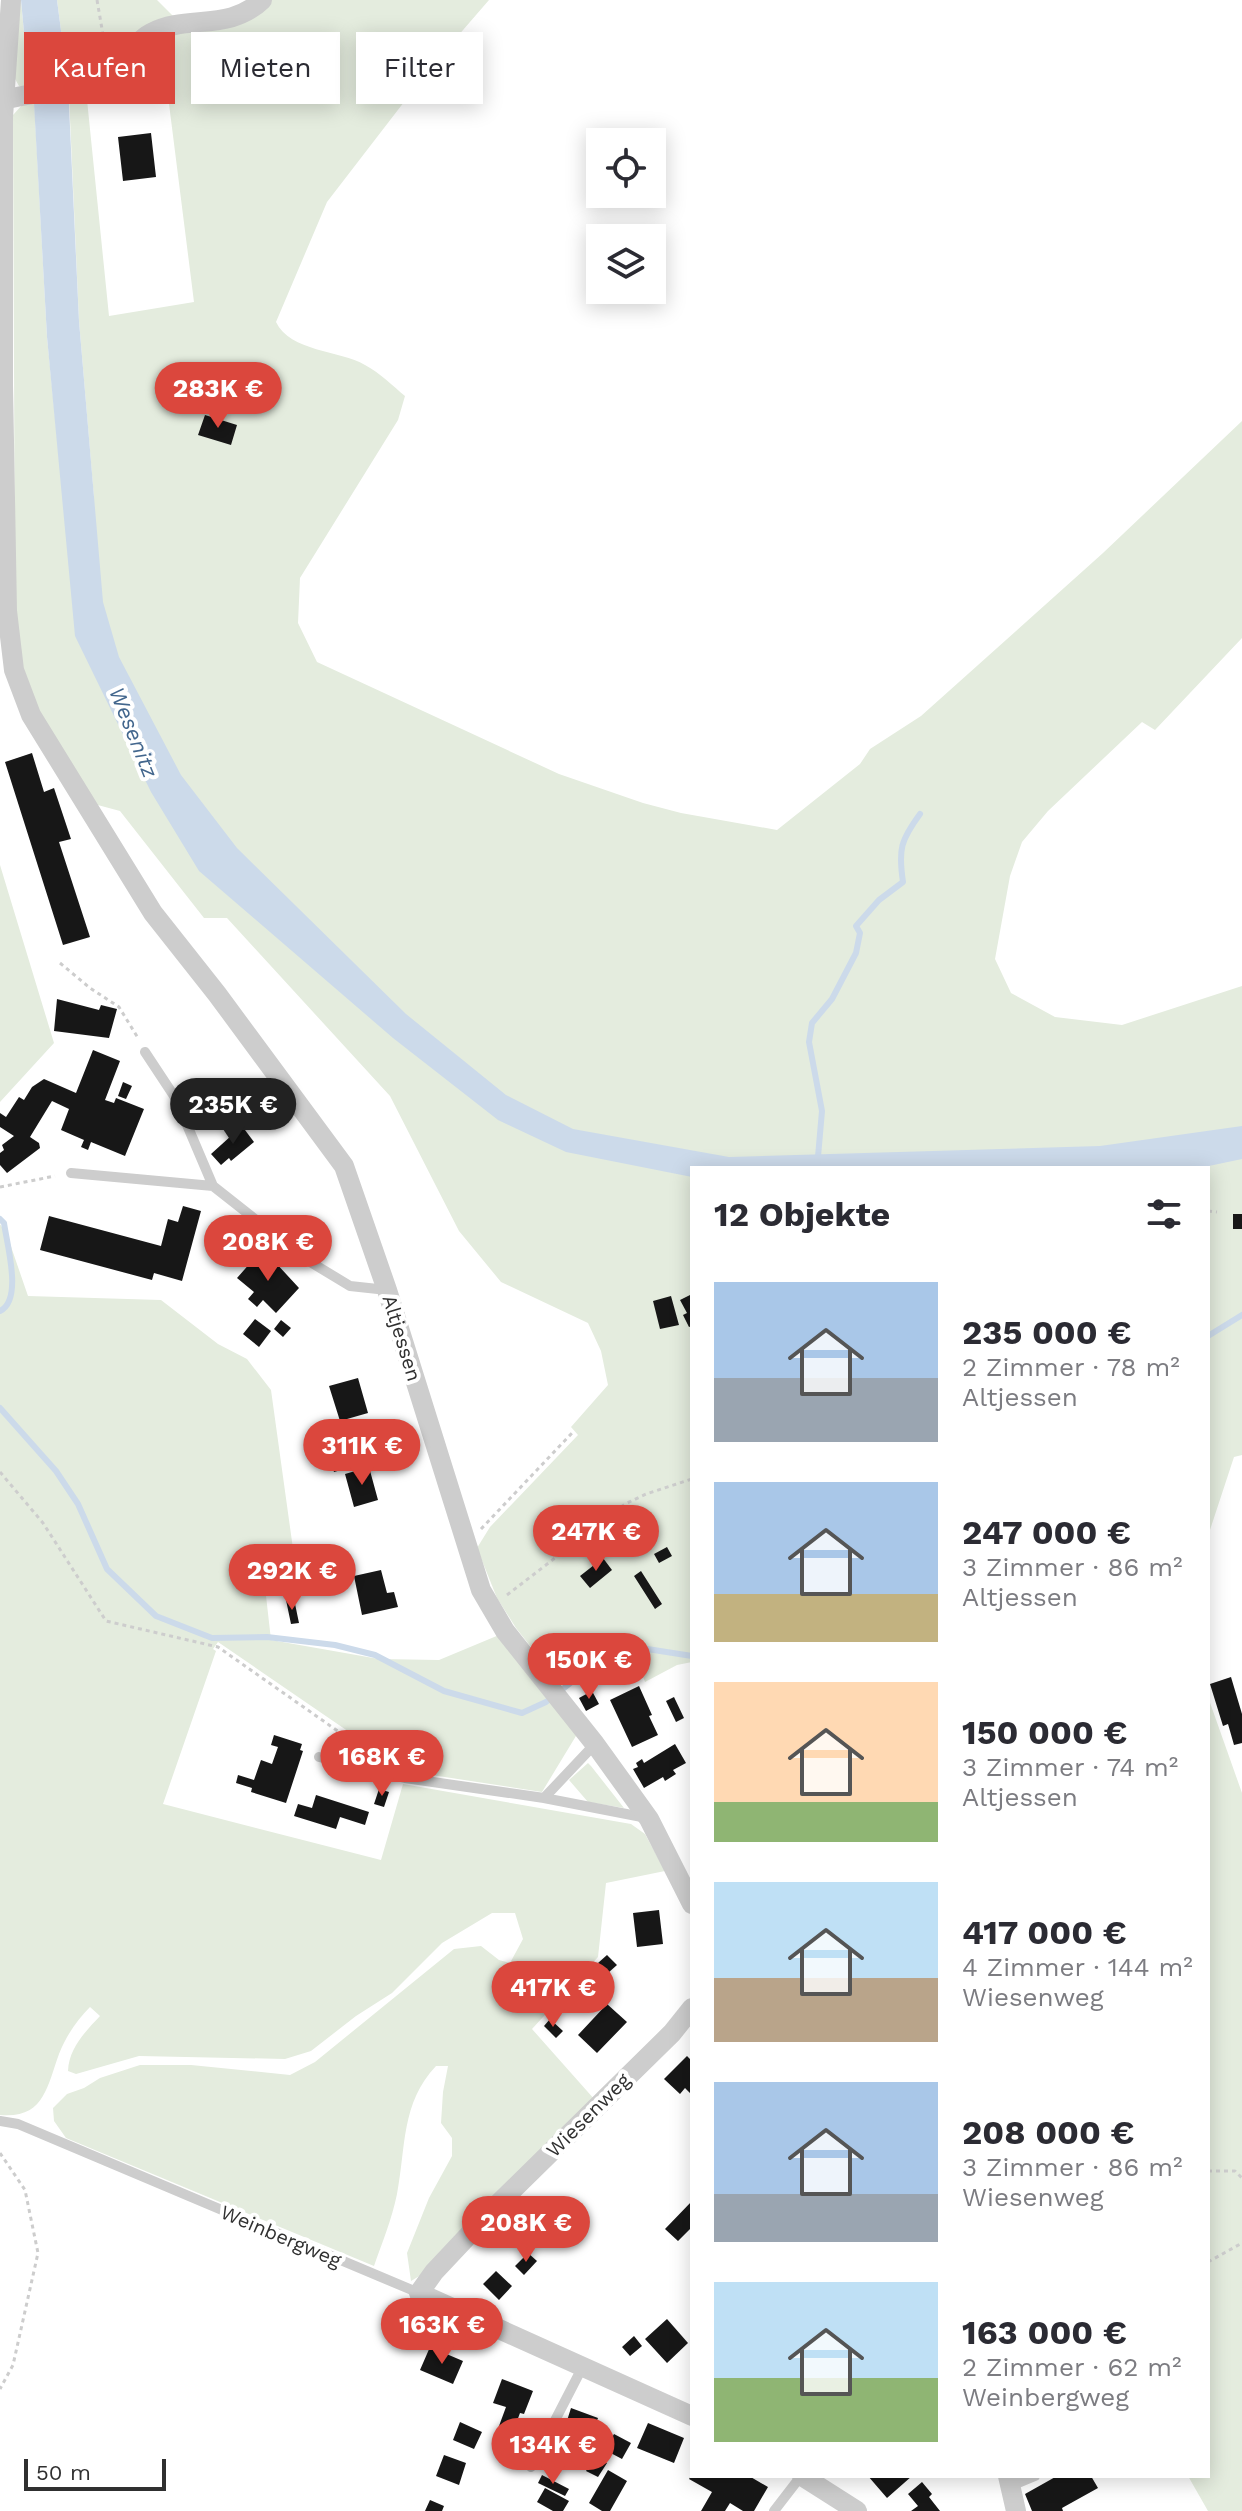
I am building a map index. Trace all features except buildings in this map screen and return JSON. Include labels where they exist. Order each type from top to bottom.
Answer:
[{"type":"street","name":"Altjessen","points":[[11,0],[5,100],[3,385],[7,611],[14,670],[31,715],[153,913],[227,1006],[344,1166],[387,1290],[481,1590],[505,1631],[595,1744],[649,1819],[690,1900]]},
{"type":"street","points":[[152,32],[235,17],[246,13],[262,0]]},
{"type":"street","points":[[5,100],[24,95]]},
{"type":"street","name":"Wiesenweg","points":[[419,2293],[434,2272],[496,2206],[672,2033],[690,2010]]},
{"type":"street","name":"Weinbergweg","points":[[419,2293],[690,2415]]},
{"type":"street","points":[[805,2478],[857,2511]]},
{"type":"street","points":[[1010,2481],[1016,2511]]},
{"type":"lane","points":[[145,1052],[176,1099],[213,1186],[307,1260],[350,1286],[387,1290]]},
{"type":"lane","points":[[71,1173],[213,1186]]},
{"type":"lane","points":[[544,1798],[595,1744]]},
{"type":"lane","points":[[319,1757],[405,1778],[544,1798],[649,1819]]},
{"type":"lane","name":"Weinbergweg","points":[[0,2121],[18,2124],[419,2293]]},
{"type":"lane","points":[[531,2467],[582,2368]]},
{"type":"lane","points":[[774,2511],[800,2478]]},
{"type":"path","points":[[97,0],[102,32]]},
{"type":"path","points":[[60,963],[119,1007],[145,1052]]},
{"type":"path","points":[[0,1187],[71,1173]]},
{"type":"path","points":[[1210,1211],[1217,1212]]},
{"type":"path","points":[[466,1545],[572,1433]]},
{"type":"path","points":[[0,1472],[43,1523],[106,1621],[218,1647],[405,1778]]},
{"type":"path","points":[[491,1606],[625,1504],[690,1480]]},
{"type":"path","points":[[0,2153],[25,2190],[38,2253],[13,2365],[0,2389]]},
{"type":"path","points":[[1210,2171],[1235,2171],[1242,2178]]},
{"type":"path","points":[[1210,2261],[1242,2243]]},
{"type":"shaded area","points":[[18,0],[21,0],[24,86],[19,86],[14,77]]},
{"type":"shaded area","points":[[57,0],[157,0],[177,20],[160,32],[61,32]]},
{"type":"shaded area","points":[[268,0],[489,0],[461,32],[356,32],[356,104],[402,104],[327,202],[276,322],[283,332],[304,345],[365,365],[405,396],[398,420],[300,578],[298,623],[317,662],[559,774],[681,813],[777,830],[860,764],[870,749],[921,716],[1103,553],[1242,421],[1242,638],[1155,730],[1142,722],[1048,811],[1022,842],[1010,876],[995,959],[1011,993],[1055,1017],[1122,1025],[1242,986],[1242,1455],[1234,1457],[1210,1530],[1210,1166],[690,1166],[690,1662],[677,1665],[645,1682],[632,1647],[601,1650],[561,1685],[516,1628],[497,1598],[477,1548],[490,1527],[578,1435],[571,1427],[608,1385],[601,1351],[588,1323],[501,1282],[459,1231],[390,1096],[227,918],[204,918],[120,811],[94,804],[38,712],[22,670],[15,612],[13,115],[23,104],[34,104],[47,337],[62,487],[94,498],[79,321],[69,104],[87,104],[109,316],[194,302],[169,104],[175,104],[175,34]]},
{"type":"shaded area","points":[[0,865],[54,1043],[0,1102]]},
{"type":"shaded area","points":[[0,1224],[7,1235],[28,1296],[161,1300],[218,1344],[247,1359],[271,1390],[294,1556],[263,1569],[271,1640],[379,1659],[439,1660],[499,1635],[579,1731],[542,1792],[406,1771],[218,1642],[213,1649],[216,1651],[163,1804],[381,1860],[403,1784],[631,1824],[645,1834],[665,1871],[606,1883],[598,1957],[532,2029],[595,2100],[426,2272],[411,2281],[407,2253],[429,2198],[452,2156],[452,2138],[441,2123],[448,2066],[436,2066],[416,2095],[407,2126],[395,2203],[374,2266],[66,2138],[54,2121],[53,2108],[67,2094],[100,2078],[140,2065],[191,2065],[290,2075],[315,2062],[454,1949],[481,1946],[499,1960],[510,1963],[523,1939],[515,1913],[492,1913],[442,1943],[392,1993],[311,2051],[285,2059],[139,2056],[76,2074],[68,2071],[71,2055],[100,2016],[90,2007],[65,2041],[42,2098],[26,2112],[0,2115]]},
{"type":"shaded area","points":[[1210,1703],[1242,1793],[1242,2511],[1208,2511],[1189,2478],[1210,2478]]},
{"type":"shaded area","points":[[588,1763],[624,1808],[588,1802],[569,1780]]},
{"type":"water","points":[[21,0],[57,0],[61,32],[24,32]]},
{"type":"water","name":"Wesenitz","points":[[34,104],[69,104],[79,321],[103,602],[119,657],[181,775],[237,848],[406,1014],[506,1095],[573,1129],[729,1157],[1100,1146],[1242,1126],[1242,1159],[1209,1166],[690,1166],[690,1177],[566,1152],[498,1120],[393,1038],[199,871],[151,792],[75,636],[47,337]]},
{"type":"waterway","points":[[817,1166],[822,1111],[809,1042],[812,1023],[832,999],[856,953],[860,933],[856,926],[879,900],[903,882],[902,845],[920,814]]},
{"type":"waterway","points":[[0,1219],[4,1223],[12,1284],[11,1296],[0,1311]]},
{"type":"waterway","points":[[1210,1335],[1242,1315]]},
{"type":"waterway","points":[[0,1408],[56,1471],[78,1504],[107,1569],[156,1616],[212,1638],[267,1637],[335,1645],[375,1655],[444,1691],[522,1713],[546,1702],[608,1654],[641,1648],[690,1656]]}]
